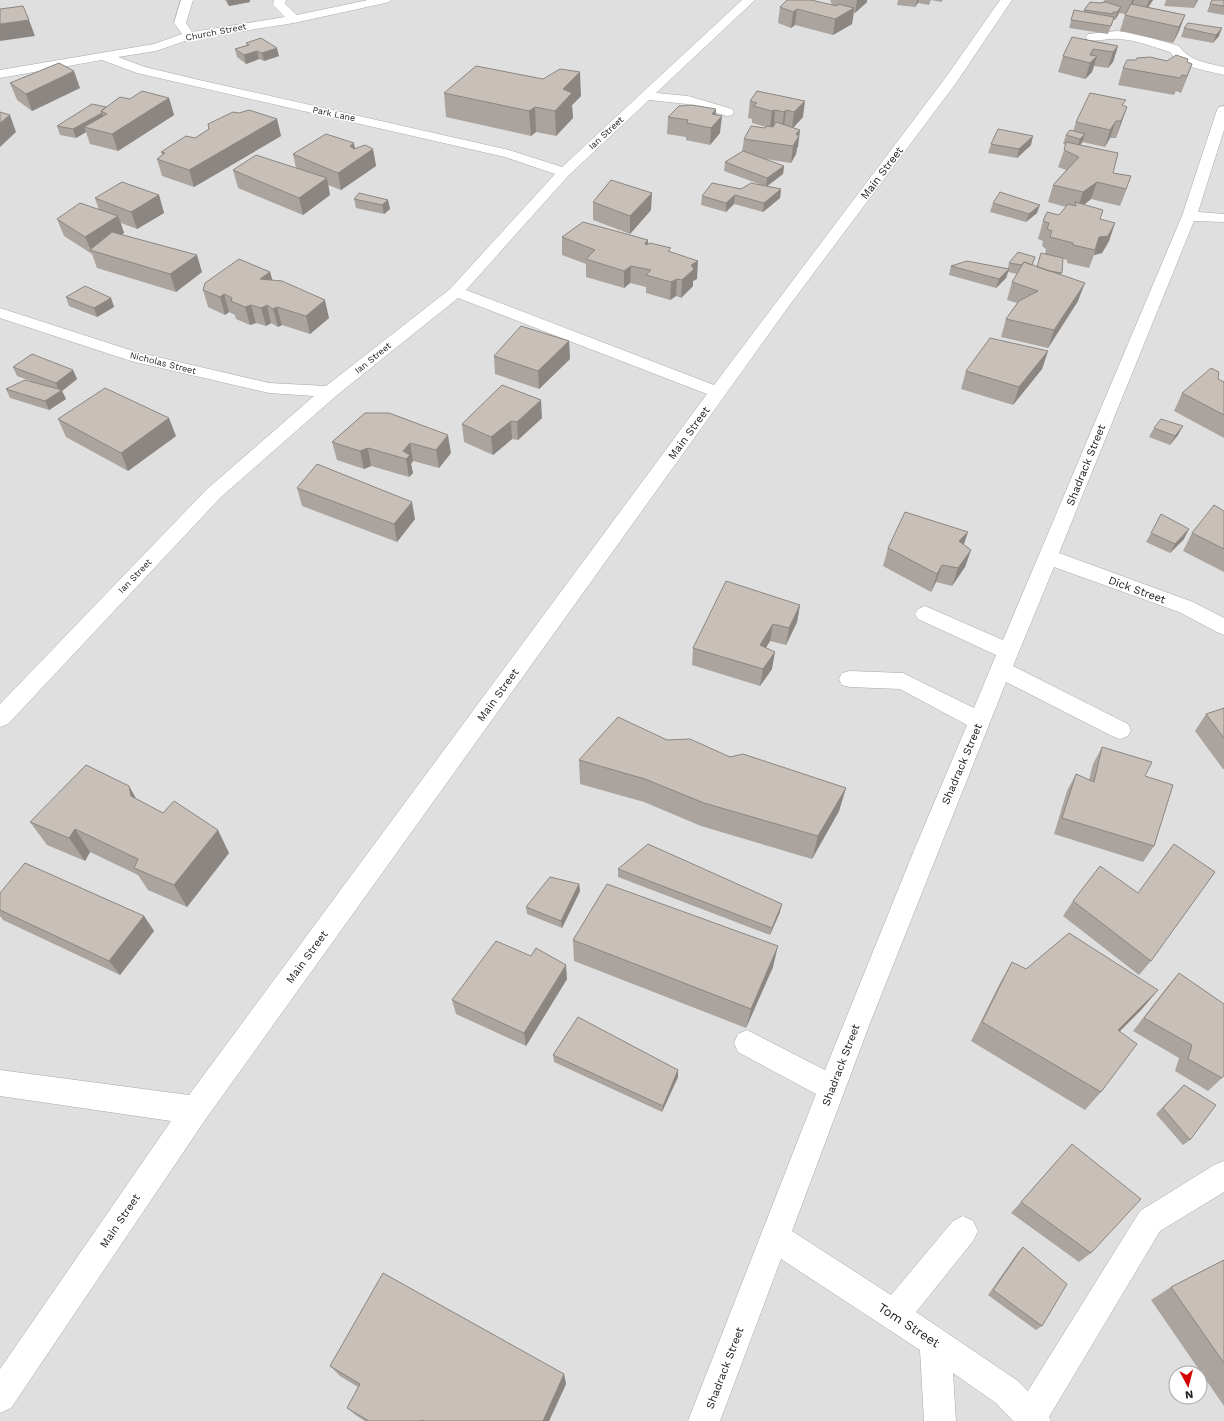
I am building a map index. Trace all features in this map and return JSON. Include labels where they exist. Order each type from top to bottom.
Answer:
[{"type":"street","points":[[187,0],[180,23],[189,36]]},
{"type":"street","points":[[280,0],[279,5],[294,19]]},
{"type":"street","name":"Church Street","points":[[0,74],[105,57],[156,47],[189,36],[294,19],[368,2],[385,0]]},
{"type":"street","name":"Ian Street","points":[[0,718],[214,492],[330,392],[456,292],[564,172],[749,0]]},
{"type":"street","name":"Main Street","points":[[0,1397],[195,1110],[780,307],[951,80],[1006,0]]},
{"type":"street","points":[[1092,37],[1117,35],[1152,42],[1175,49],[1176,53],[1187,61],[1224,71]]},
{"type":"street","name":"Park Lane","points":[[105,57],[141,70],[194,83],[510,154],[564,172]]},
{"type":"street","points":[[646,96],[688,100],[727,112]]},
{"type":"street","name":"Shadrack Street","points":[[704,1421],[776,1238],[832,1088],[924,855],[1189,216],[1224,110]]},
{"type":"street","points":[[1189,216],[1224,218]]},
{"type":"street","points":[[456,292],[718,392]]},
{"type":"street","name":"Nicholas Street","points":[[0,313],[139,358],[269,388],[330,392]]},
{"type":"street","name":"Dick Street","points":[[1048,557],[1186,607],[1224,627]]},
{"type":"street","points":[[924,614],[1120,730]]},
{"type":"street","points":[[850,679],[903,681],[980,721]]},
{"type":"street","points":[[747,1043],[832,1088]]},
{"type":"street","points":[[0,1083],[195,1110]]},
{"type":"street","points":[[1033,1419],[1150,1221],[1224,1175]]},
{"type":"street","points":[[894,1315],[963,1231]]},
{"type":"street","name":"Tom Street","points":[[776,1238],[935,1342],[1007,1392],[1033,1419]]},
{"type":"street","points":[[935,1342],[940,1421]]},
{"type":"shaded area","points":[[0,0],[1224,0],[1224,1421],[0,1421]]},
{"type":"building","points":[[787,0],[811,0],[854,8],[835,19],[797,9],[793,12],[780,7]]},
{"type":"building","points":[[1212,0],[1224,0],[1224,6],[1210,4]]},
{"type":"building","points":[[1090,2],[1106,2],[1121,7],[1117,12],[1113,12],[1113,14],[1084,10]]},
{"type":"building","points":[[1131,4],[1185,15],[1179,27],[1125,15]]},
{"type":"building","points":[[23,6],[29,20],[0,24],[0,9]]},
{"type":"building","points":[[1074,10],[1114,17],[1111,26],[1071,20]]},
{"type":"building","points":[[1188,23],[1222,28],[1216,35],[1184,28]]},
{"type":"building","points":[[1072,37],[1118,46],[1113,52],[1093,49],[1090,55],[1097,56],[1090,63],[1063,56]]},
{"type":"building","points":[[261,38],[277,48],[262,53],[257,51],[244,55],[235,49],[249,45],[246,43]]},
{"type":"building","points":[[1176,55],[1188,59],[1187,62],[1192,64],[1187,76],[1182,75],[1180,78],[1123,68],[1127,60],[1150,57],[1167,61]]},
{"type":"building","points":[[59,63],[74,71],[26,94],[10,83]]},
{"type":"building","points":[[476,66],[543,79],[560,69],[580,72],[563,89],[572,93],[555,111],[535,107],[529,111],[444,93]]},
{"type":"building","points":[[142,91],[169,98],[112,134],[84,127],[107,114],[101,111],[120,97],[130,99]]},
{"type":"building","points":[[757,91],[805,101],[794,112],[786,110],[784,112],[775,110],[772,111],[753,106],[757,103],[750,101]]},
{"type":"building","points":[[1090,93],[1126,100],[1122,105],[1127,107],[1121,121],[1116,121],[1110,130],[1076,122]]},
{"type":"building","points":[[92,104],[106,107],[101,111],[102,113],[73,129],[57,126]]},
{"type":"building","points":[[692,105],[716,109],[712,114],[722,116],[711,128],[687,123],[688,120],[668,117],[679,106]]},
{"type":"building","points":[[249,110],[277,119],[189,170],[157,159],[165,153],[161,152],[186,136],[195,138],[209,129],[208,124],[233,112],[239,113]]},
{"type":"building","points":[[0,112],[10,115],[0,123]]},
{"type":"building","points":[[776,122],[800,130],[796,134],[799,136],[793,146],[744,139],[751,126],[765,128],[767,126],[773,127]]},
{"type":"building","points":[[998,129],[1033,136],[1019,149],[991,144]]},
{"type":"building","points":[[1070,130],[1085,134],[1080,139],[1066,135]]},
{"type":"building","points":[[326,134],[354,143],[350,146],[354,149],[365,145],[373,149],[338,173],[293,154]]},
{"type":"building","points":[[1066,142],[1118,153],[1113,173],[1131,176],[1126,189],[1097,182],[1083,192],[1053,185],[1079,157],[1064,150]]},
{"type":"building","points":[[743,151],[784,166],[767,178],[725,162]]},
{"type":"building","points":[[256,155],[327,178],[299,198],[233,170]]},
{"type":"building","points":[[611,180],[652,193],[630,216],[593,202]]},
{"type":"building","points":[[122,182],[159,195],[131,212],[95,198]]},
{"type":"building","points":[[712,183],[741,189],[751,183],[781,189],[764,203],[735,195],[726,203],[702,196]]},
{"type":"building","points":[[1000,192],[1040,205],[1029,214],[993,203]]},
{"type":"building","points":[[359,193],[388,200],[382,205],[354,199]]},
{"type":"building","points":[[1075,202],[1103,210],[1100,219],[1115,223],[1108,236],[1099,237],[1095,250],[1073,245],[1073,243],[1050,237],[1052,231],[1047,229],[1049,223],[1043,221],[1047,212],[1059,215],[1068,204],[1076,206]]},
{"type":"building","points":[[80,203],[118,216],[85,237],[57,219]]},
{"type":"building","points":[[583,222],[648,240],[645,243],[646,245],[650,243],[671,248],[668,251],[698,261],[691,265],[694,269],[682,280],[677,279],[671,282],[646,275],[651,270],[631,266],[624,271],[586,259],[595,250],[562,237]]},
{"type":"building","points":[[112,232],[197,255],[170,274],[90,250]]},
{"type":"building","points":[[1018,252],[1035,257],[1032,265],[1024,262],[1022,265],[1009,263]]},
{"type":"building","points":[[1041,253],[1063,258],[1062,273],[1037,267]]},
{"type":"building","points":[[239,259],[270,272],[260,279],[282,281],[325,300],[306,316],[277,307],[273,309],[267,305],[261,308],[251,305],[245,307],[231,301],[232,298],[224,294],[220,297],[203,290],[205,283]]},
{"type":"building","points":[[967,261],[1009,269],[999,279],[951,266]]},
{"type":"building","points":[[1024,262],[1085,283],[1054,330],[1006,319],[1019,301],[1038,291],[1012,282]]},
{"type":"building","points":[[85,286],[111,298],[94,308],[66,297]]},
{"type":"building","points":[[521,326],[569,341],[538,371],[494,356]]},
{"type":"building","points":[[990,338],[1048,351],[1019,387],[966,371]]},
{"type":"building","points":[[32,354],[73,370],[56,383],[13,367]]},
{"type":"building","points":[[1211,368],[1219,372],[1218,379],[1224,382],[1224,415],[1182,393]]},
{"type":"building","points":[[25,380],[62,390],[45,401],[6,389]]},
{"type":"building","points":[[502,385],[541,400],[517,422],[511,421],[491,437],[462,424]]},
{"type":"building","points":[[105,388],[169,418],[121,453],[58,419]]},
{"type":"building","points":[[365,413],[389,413],[448,435],[436,450],[410,443],[403,451],[410,455],[406,459],[368,448],[360,451],[332,442]]},
{"type":"building","points":[[1161,419],[1183,426],[1175,436],[1154,428]]},
{"type":"building","points":[[317,464],[412,502],[394,524],[297,488]]},
{"type":"building","points":[[1214,505],[1224,511],[1224,549],[1192,533]]},
{"type":"building","points":[[905,512],[968,532],[959,541],[971,550],[958,568],[942,565],[937,574],[888,548]]},
{"type":"building","points":[[1161,514],[1189,529],[1175,544],[1151,533]]},
{"type":"building","points":[[726,581],[800,605],[789,628],[773,624],[760,645],[775,652],[763,669],[693,648]]},
{"type":"building","points":[[1224,708],[1224,738],[1206,714]]},
{"type":"building","points":[[618,717],[667,740],[690,739],[730,757],[743,754],[846,788],[818,836],[704,803],[645,779],[579,760]]},
{"type":"building","points":[[1102,747],[1152,762],[1145,776],[1173,785],[1154,846],[1062,818],[1076,774],[1094,782]]},
{"type":"building","points":[[86,765],[129,786],[131,796],[163,813],[174,801],[218,830],[174,885],[134,868],[138,859],[75,829],[69,838],[30,822]]},
{"type":"building","points":[[648,844],[782,904],[772,928],[618,869]]},
{"type":"building","points":[[1174,844],[1215,872],[1151,961],[1073,901],[1100,866],[1138,893]]},
{"type":"building","points":[[25,863],[144,916],[109,961],[0,910],[0,893]]},
{"type":"building","points":[[550,877],[579,884],[561,921],[526,907]]},
{"type":"building","points":[[607,884],[778,946],[751,1009],[573,940]]},
{"type":"building","points":[[1069,933],[1158,990],[1118,1030],[1137,1044],[1101,1092],[982,1022],[1012,962],[1026,969]]},
{"type":"building","points":[[496,941],[531,956],[536,948],[566,965],[524,1033],[452,1000]]},
{"type":"building","points":[[1179,973],[1224,1004],[1224,1075],[1222,1078],[1188,1059],[1192,1045],[1144,1018]]},
{"type":"building","points":[[578,1017],[678,1070],[663,1106],[553,1055]]},
{"type":"building","points":[[1184,1085],[1216,1105],[1190,1140],[1163,1108]]},
{"type":"building","points":[[1072,1144],[1141,1199],[1091,1253],[1021,1202]]},
{"type":"building","points":[[1023,1247],[1067,1284],[1042,1326],[993,1290]]},
{"type":"building","points":[[1224,1260],[1224,1363],[1171,1287]]},
{"type":"building","points":[[383,1273],[564,1374],[543,1421],[369,1421],[347,1408],[360,1384],[330,1366]]}]
